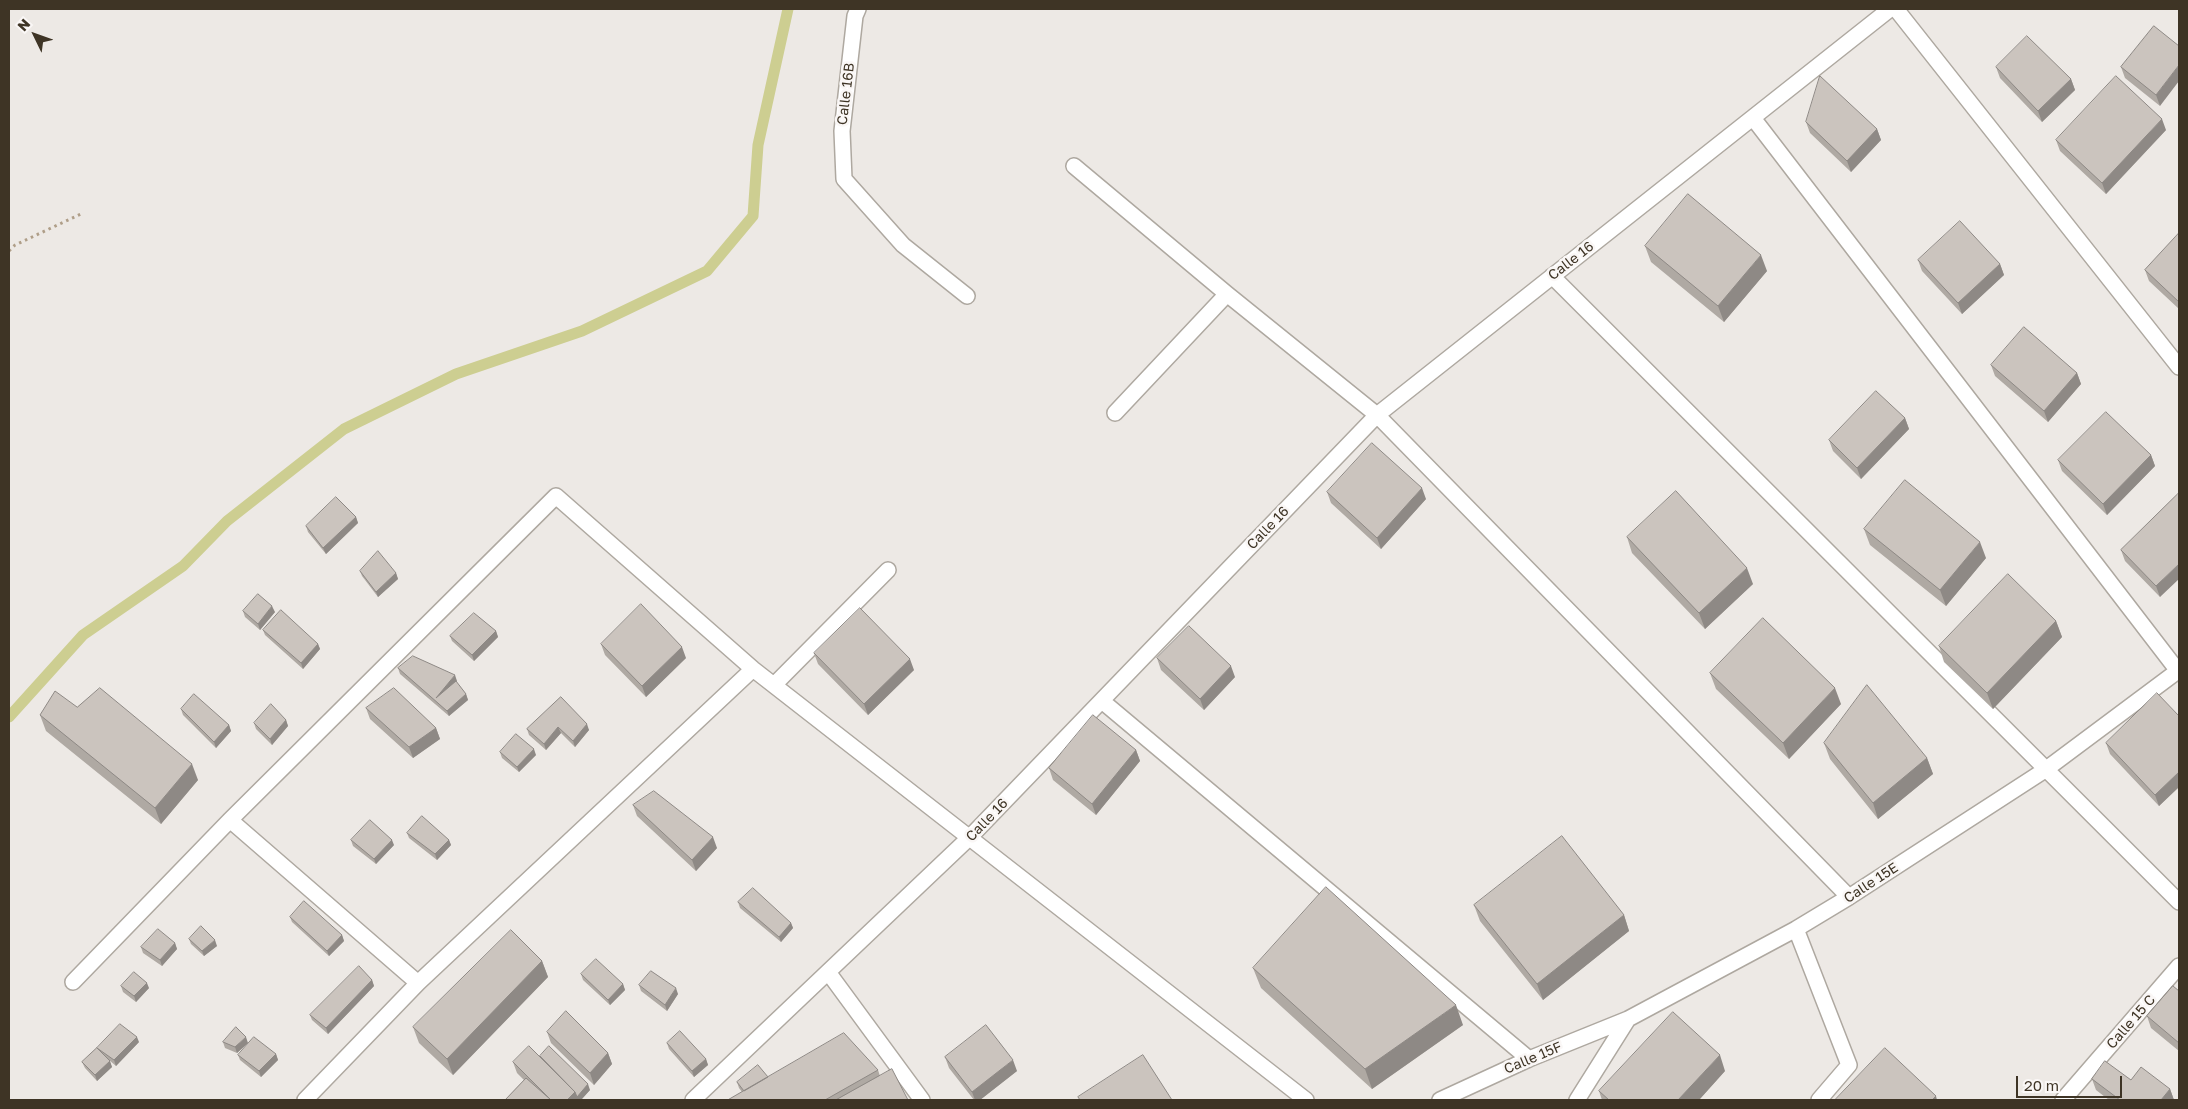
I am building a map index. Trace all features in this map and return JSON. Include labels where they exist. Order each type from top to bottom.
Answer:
[{"type":"street","name":"Calle 16B","points":[[858,9],[855,16],[842,131],[844,179],[903,245],[967,296]]},
{"type":"street","name":"Calle 16","points":[[698,1099],[970,837],[1377,415],[1890,9]]},
{"type":"street","points":[[1896,9],[2179,367]]},
{"type":"street","points":[[1753,118],[2179,671]]},
{"type":"street","points":[[1074,166],[1226,294],[1377,415],[1849,897]]},
{"type":"street","points":[[1552,276],[2179,902]]},
{"type":"street","points":[[1115,412],[1226,294]]},
{"type":"street","points":[[73,982],[230,820],[556,496],[752,669],[1306,1100]]},
{"type":"street","points":[[774,685],[888,570]]},
{"type":"street","points":[[305,1100],[418,982],[752,669]]},
{"type":"street","name":"Calle 15E","points":[[1577,1100],[1628,1019],[1796,929],[1849,897],[2045,770],[2179,671]]},
{"type":"street","points":[[1102,701],[1529,1059]]},
{"type":"street","points":[[230,820],[418,982]]},
{"type":"street","points":[[1796,929],[1849,1065],[1819,1100]]},
{"type":"street","name":"Calle 15 C","points":[[2063,1100],[2179,966]]},
{"type":"street","points":[[828,972],[922,1100]]},
{"type":"street","name":"Calle 15F","points":[[1440,1100],[1529,1059],[1628,1019]]},
{"type":"path","points":[[9,252],[15,245],[82,214]]},
{"type":"building","points":[[2154,26],[2179,46],[2179,65],[2156,95],[2121,67]]},
{"type":"building","points":[[2027,36],[2071,79],[2038,111],[1996,67]]},
{"type":"building","points":[[1820,76],[1877,129],[1847,161],[1806,122]]},
{"type":"building","points":[[2116,76],[2162,119],[2102,183],[2056,140]]},
{"type":"building","points":[[1688,194],[1761,255],[1718,306],[1645,246]]},
{"type":"building","points":[[1960,221],[2000,264],[1958,303],[1918,260]]},
{"type":"building","points":[[2179,233],[2179,302],[2145,270]]},
{"type":"building","points":[[2024,327],[2077,373],[2044,411],[1991,365]]},
{"type":"building","points":[[1876,391],[1905,418],[1857,468],[1829,440]]},
{"type":"building","points":[[2106,412],[2151,455],[2103,504],[2058,460]]},
{"type":"building","points":[[1372,443],[1422,488],[1377,538],[1327,492]]},
{"type":"building","points":[[1905,480],[1980,542],[1940,590],[1864,529]]},
{"type":"building","points":[[1676,491],[1747,568],[1699,613],[1627,537]]},
{"type":"building","points":[[2178,494],[2179,564],[2156,586],[2121,550]]},
{"type":"building","points":[[336,497],[356,517],[323,548],[306,526]]},
{"type":"building","points":[[378,551],[396,573],[376,592],[360,571]]},
{"type":"building","points":[[2008,574],[2056,621],[1987,693],[1939,646]]},
{"type":"building","points":[[258,594],[272,606],[258,624],[243,611]]},
{"type":"building","points":[[641,604],[682,647],[642,686],[601,644]]},
{"type":"building","points":[[860,608],[910,659],[864,704],[814,653]]},
{"type":"building","points":[[281,610],[318,644],[301,663],[263,630]]},
{"type":"building","points":[[474,613],[496,631],[472,655],[450,636]]},
{"type":"building","points":[[1763,618],[1835,688],[1783,743],[1710,673]]},
{"type":"building","points":[[1189,626],[1231,666],[1200,699],[1157,658]]},
{"type":"building","points":[[413,656],[455,675],[436,698],[456,681],[466,694],[447,711],[398,668]]},
{"type":"building","points":[[1867,685],[1927,758],[1873,803],[1824,743]]},
{"type":"building","points":[[100,688],[192,764],[155,808],[40,715],[55,691],[77,707]]},
{"type":"building","points":[[394,688],[436,728],[409,747],[366,708]]},
{"type":"building","points":[[2157,693],[2179,716],[2179,772],[2155,795],[2106,743]]},
{"type":"building","points":[[194,694],[229,725],[214,742],[181,709]]},
{"type":"building","points":[[561,697],[587,724],[573,741],[558,727],[544,744],[527,729]]},
{"type":"building","points":[[271,704],[286,720],[270,739],[254,723]]},
{"type":"building","points":[[1093,715],[1136,750],[1092,804],[1049,768]]},
{"type":"building","points":[[516,734],[534,749],[517,767],[500,752]]},
{"type":"building","points":[[654,791],[713,837],[692,860],[633,805]]},
{"type":"building","points":[[422,816],[449,840],[435,854],[407,833]]},
{"type":"building","points":[[370,820],[392,840],[374,859],[351,840]]},
{"type":"building","points":[[1562,836],[1624,915],[1537,984],[1474,905]]},
{"type":"building","points":[[1326,887],[1456,1005],[1365,1069],[1253,968]]},
{"type":"building","points":[[753,888],[791,923],[779,937],[738,902]]},
{"type":"building","points":[[304,901],[342,935],[327,951],[290,917]]},
{"type":"building","points":[[201,926],[215,940],[202,951],[189,939]]},
{"type":"building","points":[[158,929],[175,943],[160,960],[141,947]]},
{"type":"building","points":[[511,930],[542,961],[447,1059],[413,1027]]},
{"type":"building","points":[[596,959],[623,984],[608,1000],[581,974]]},
{"type":"building","points":[[359,966],[372,980],[326,1028],[310,1015]]},
{"type":"building","points":[[651,971],[676,988],[665,1005],[639,985]]},
{"type":"building","points":[[134,972],[147,983],[134,996],[121,986]]},
{"type":"building","points":[[2173,986],[2179,991],[2179,1043],[2147,1016]]},
{"type":"building","points":[[566,1011],[608,1053],[590,1073],[547,1032]]},
{"type":"building","points":[[1673,1012],[1720,1055],[1678,1100],[1609,1100],[1599,1091]]},
{"type":"building","points":[[120,1024],[137,1037],[114,1060],[97,1048]]},
{"type":"building","points":[[986,1025],[1013,1060],[972,1092],[945,1057]]},
{"type":"building","points":[[236,1027],[246,1037],[235,1047],[223,1042]]},
{"type":"building","points":[[680,1031],[706,1059],[692,1071],[667,1043]]},
{"type":"building","points":[[844,1033],[878,1070],[825,1100],[728,1100]]},
{"type":"building","points":[[254,1037],[276,1054],[259,1071],[238,1055]]},
{"type":"building","points":[[529,1046],[575,1092],[567,1100],[551,1100],[513,1062]]},
{"type":"building","points":[[549,1046],[588,1084],[577,1097],[575,1092],[540,1056]]},
{"type":"building","points":[[97,1048],[110,1061],[95,1075],[82,1062]]},
{"type":"building","points":[[1885,1048],[1936,1096],[1932,1100],[1835,1100]]},
{"type":"building","points":[[1143,1055],[1172,1100],[1080,1100],[1078,1097]]},
{"type":"building","points":[[2105,1061],[2131,1080],[2141,1067],[2170,1089],[2161,1100],[2120,1100],[2092,1079]]},
{"type":"building","points":[[758,1065],[768,1077],[744,1091],[737,1082]]},
{"type":"building","points":[[892,1069],[908,1100],[836,1100]]},
{"type":"building","points":[[526,1078],[551,1100],[505,1100]]},
{"type":"waterway","points":[[9,717],[83,635],[183,566],[227,521],[344,429],[456,374],[582,331],[707,271],[753,216],[758,145],[788,9]]}]
